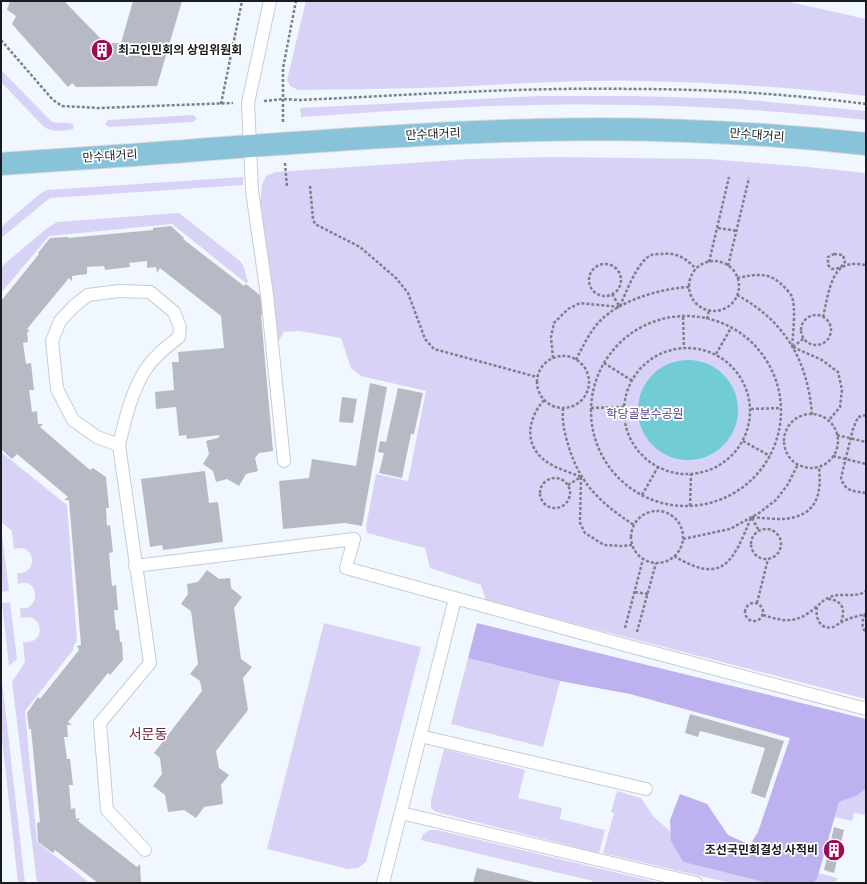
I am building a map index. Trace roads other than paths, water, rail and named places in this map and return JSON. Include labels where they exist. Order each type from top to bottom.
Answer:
[{"type":"main road","name":"만수대거리","points":[[1,164],[450,133],[538,130],[629,130],[734,133],[866,144]]},
{"type":"lane","points":[[270,1],[248,102],[252,191],[267,294],[284,461]]},
{"type":"lane","points":[[119,445],[97,437],[73,420],[57,389],[52,341],[60,321],[74,306],[88,296],[119,291],[150,292],[174,312],[180,327],[180,337],[158,354],[146,369],[126,417],[119,445],[150,663],[100,723],[107,810],[146,850]]},
{"type":"lane","points":[[135,566],[354,539],[346,568],[633,648],[866,709]]},
{"type":"lane","points":[[383,883],[455,599]]},
{"type":"lane","points":[[420,736],[646,789]]},
{"type":"lane","points":[[401,813],[696,883]]},
{"type":"water","points":[[688,360],[707,364],[723,375],[734,391],[738,410],[734,429],[723,445],[707,456],[688,460],[669,456],[653,445],[642,429],[638,410],[642,391],[653,375],[669,364]]},
{"type":"place","name":"최고인민회의 상임위원회","points":[[102,50]]},
{"type":"place","name":"조선국민회결성 사적비","points":[[834,850]]},
{"type":"district","name":"서문동","points":[[148,734]]},
{"type":"park label","name":"학당골분수공원","points":[[645,414]]}]
